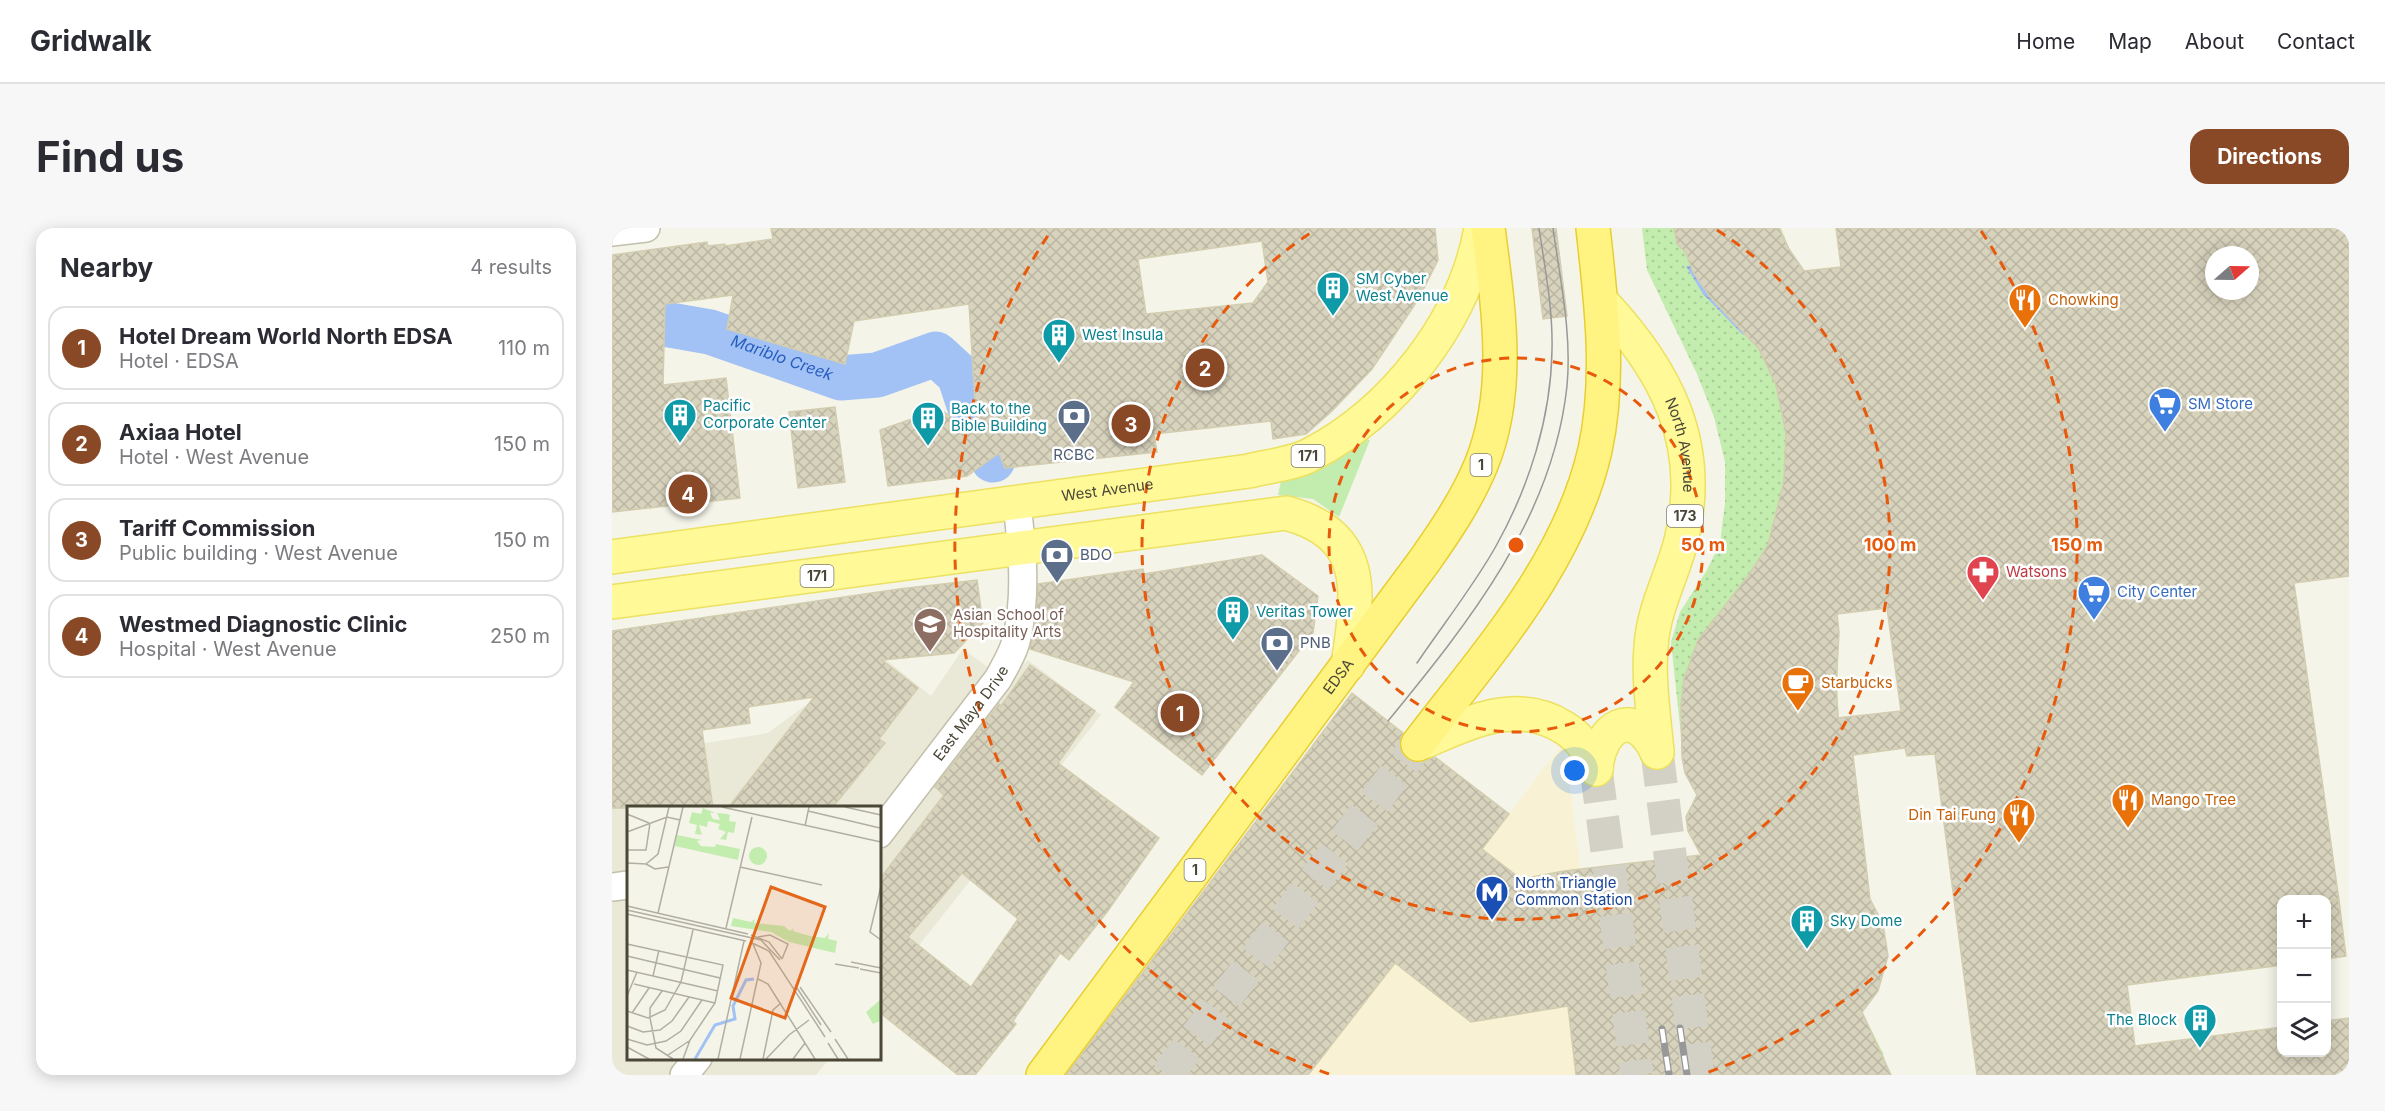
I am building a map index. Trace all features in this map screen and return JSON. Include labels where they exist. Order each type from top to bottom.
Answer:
[{"type":"highway","name":"EDSA","points":[[1043,1075],[1348,665],[1454,518],[1481,465],[1490,440],[1498,404],[1500,346],[1488,228]]},
{"type":"highway","points":[[1418,744],[1515,616],[1569,527],[1587,478],[1600,420],[1604,338],[1593,228]]},
{"type":"main road","name":"West Avenue","points":[[612,557],[1249,471],[1308,456],[1372,413],[1420,359],[1460,293],[1470,269],[1481,228]]},
{"type":"main road","name":"North Avenue","points":[[1418,744],[1485,718],[1510,712],[1524,712],[1548,719],[1568,730],[1585,745],[1596,769],[1602,742],[1619,726],[1631,725],[1641,729],[1650,738],[1657,752],[1651,646],[1655,620],[1683,531],[1687,496],[1684,452],[1667,388],[1626,327],[1601,301]]},
{"type":"main road","name":"171","points":[[612,602],[1022,550],[1286,513],[1301,517],[1331,534],[1340,542],[1351,564],[1356,607],[1348,665]]},
{"type":"street","points":[[612,232],[646,228]]},
{"type":"street","name":"East Maya Drive","points":[[880,833],[998,679],[1017,638],[1023,589],[1017,503]]},
{"type":"street","points":[[612,887],[627,885]]},
{"type":"street","points":[[684,1075],[697,1060]]},
{"type":"shaded area","points":[[868,645],[931,696],[963,649],[1007,681],[1028,660],[1101,715],[880,995],[880,806],[627,806],[627,1060],[828,1060],[816,1075],[612,1075],[612,758],[768,733],[817,697]]},
{"type":"shaded area","points":[[1564,742],[1607,1075],[1308,1075],[1509,814]]},
{"type":"green space","points":[[1642,228],[1781,228],[1789,249],[1804,271],[1831,268],[1877,609],[1837,614],[1838,704],[1839,717],[1870,715],[1853,755],[1870,899],[1883,924],[1888,956],[1878,991],[1862,1012],[1883,1053],[1889,1075],[1703,851],[1686,817],[1698,798],[1685,773],[1671,642],[1680,612],[1707,570],[1720,543],[1725,503],[1725,462],[1714,417],[1697,374],[1647,270]]},
{"type":"green space","points":[[1360,439],[1370,440],[1339,517],[1313,499],[1278,495],[1281,481]]},
{"type":"water","points":[[1710,264],[1758,320],[1743,335],[1703,294],[1686,266]]},
{"type":"building","points":[[771,228],[1435,228],[1438,260],[1419,298],[1372,369],[1332,411],[1306,434],[1273,439],[1271,421],[1154,434],[1157,452],[1005,468],[999,453],[967,476],[888,486],[880,430],[940,409],[977,435],[969,304],[854,321],[845,364],[727,329],[733,295],[665,304],[663,385],[726,378],[740,498],[612,512],[612,255],[707,242],[708,246],[725,244],[725,246],[773,239]],"holes":[[[1262,241],[1268,282],[1253,303],[1146,314],[1138,259]]]},
{"type":"building","points":[[1532,228],[1556,228],[1567,316],[1543,319]]},
{"type":"building","points":[[1674,228],[1779,228],[1789,249],[1804,271],[1841,267],[1836,228],[2349,228],[2349,576],[2294,583],[2339,900],[2331,900],[2331,895],[2277,895],[2277,966],[2127,985],[2135,1046],[2277,1028],[2277,1057],[2331,1057],[2331,1020],[2349,1018],[2349,1075],[1977,1075],[1935,754],[1907,756],[1905,748],[1853,755],[1870,899],[1883,924],[1888,956],[1878,991],[1862,1012],[1891,1075],[1576,1075],[1568,1006],[1471,1022],[1395,963],[1308,1075],[1066,1075],[1352,693],[1403,733],[1399,742],[1401,752],[1406,759],[1416,763],[1435,757],[1509,814],[1482,849],[1521,879],[1564,871],[1701,855],[1688,831],[1686,817],[1697,795],[1685,773],[1682,757],[1681,706],[1684,679],[1698,640],[1748,576],[1768,545],[1784,481],[1786,433],[1776,385],[1759,349],[1710,297],[1693,272],[1686,253],[1677,244]],"holes":[[[1887,608],[1901,711],[1838,718],[1836,685],[1839,632],[1837,614]]]},
{"type":"building","points":[[835,407],[845,482],[798,488],[789,412]]},
{"type":"building","points":[[1262,555],[1318,596],[1313,633],[1202,775],[1115,707],[1134,682],[1030,649],[1036,622],[1038,584],[1143,569],[1144,574]]},
{"type":"building","points":[[977,580],[983,623],[954,653],[882,660],[918,688],[879,739],[885,743],[834,806],[730,806],[814,697],[748,707],[750,723],[702,730],[713,806],[612,808],[612,631],[899,589]]},
{"type":"building","points":[[1030,665],[1095,711],[1058,763],[1159,838],[1107,912],[1069,960],[1060,953],[1013,1021],[1016,1024],[975,1075],[958,1075],[880,1013],[880,879],[944,795],[935,787],[999,704],[1001,706]],"holes":[[[962,873],[1018,919],[971,987],[908,937]]]},
{"type":"building","points":[[2339,901],[2346,956],[2331,958],[2331,949],[2331,902]]},
{"type":"waterway","name":"Mariblo Creek","points":[[612,315],[710,332],[841,378],[877,375],[936,354],[959,375],[979,435],[993,460]]},
{"type":"tunnel","points":[[1167,1075],[1418,744]]},
{"type":"tunnel","points":[[1657,752],[1698,1075]]},
{"type":"tunnel","points":[[1596,769],[1637,1075]]},
{"type":"tram line","points":[[1417,663],[1496,546],[1519,500],[1536,451],[1543,426],[1551,376],[1552,350],[1550,304],[1539,228]]},
{"type":"tram line","points":[[1388,721],[1477,606],[1503,566],[1526,524],[1545,480],[1559,434],[1568,366],[1564,307],[1553,228]]},
{"type":"railway","points":[[1680,1028],[1687,1075]]},
{"type":"railway","points":[[1662,1029],[1669,1075]]},
{"type":"place","name":"SM Cyber West Avenue","points":[[1333,317]]},
{"type":"place","name":"Chowking","points":[[2025,329]]},
{"type":"place","name":"West Insula","points":[[1059,364]]},
{"type":"place","name":"Axiaa Hotel","points":[[1205,368]]},
{"type":"place","name":"Tariff Commission","points":[[1131,424]]},
{"type":"place","name":"SM Store","points":[[2165,433]]},
{"type":"place","name":"Pacific Corporate Center","points":[[680,444]]},
{"type":"place","name":"RCBC","points":[[1074,445]]},
{"type":"place","name":"Back to the Bible Building","points":[[928,447]]},
{"type":"place","name":"Westmed Diagnostic Clinic","points":[[688,494]]},
{"type":"place","name":"BDO","points":[[1057,584]]},
{"type":"place","name":"Watsons","points":[[1983,601]]},
{"type":"place","name":"City Center","points":[[2094,621]]},
{"type":"place","name":"Veritas Tower","points":[[1233,641]]},
{"type":"place","name":"Asian School of Hospitality Arts","points":[[930,653]]},
{"type":"place","name":"PNB","points":[[1277,672]]},
{"type":"place","name":"Starbucks","points":[[1798,712]]},
{"type":"place","name":"Hotel Dream World North EDSA","points":[[1180,713]]},
{"type":"place","name":"Mango Tree","points":[[2128,829]]},
{"type":"place","name":"Din Tai Fung","points":[[2019,844]]},
{"type":"place","name":"North Triangle Common Station","points":[[1492,921]]},
{"type":"place","name":"Sky Dome","points":[[1807,950]]},
{"type":"place","name":"The Block","points":[[2200,1049]]}]
